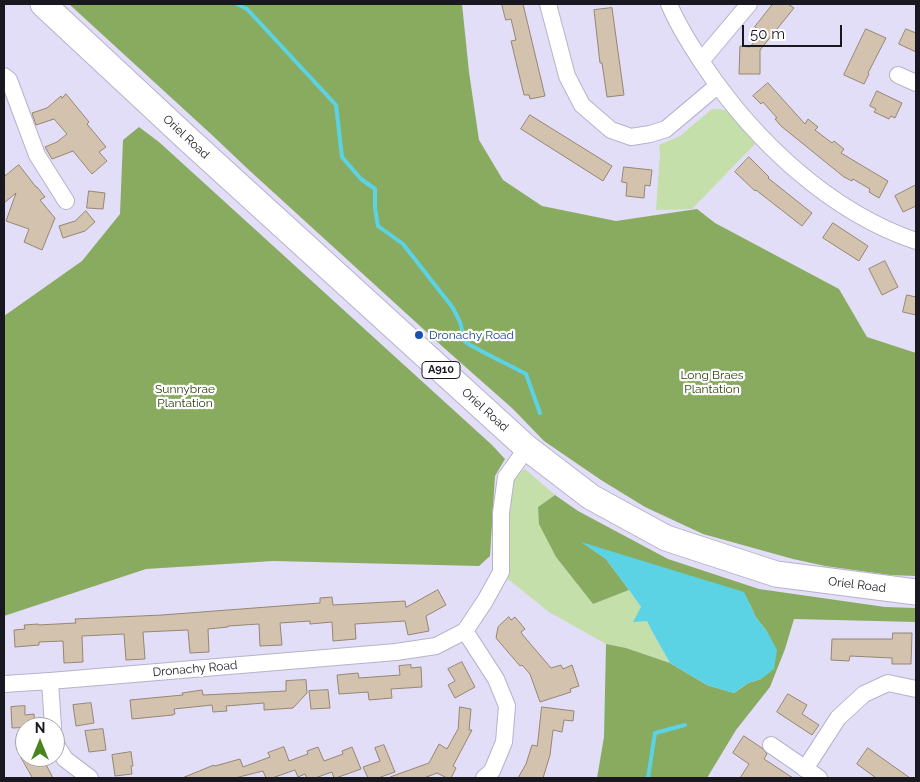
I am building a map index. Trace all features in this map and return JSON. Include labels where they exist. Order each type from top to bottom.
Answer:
[{"type":"main road","name":"Oriel Road","points":[[43,4],[190,141],[527,448],[591,497],[666,538],[776,574],[916,592]]},
{"type":"street","points":[[548,4],[567,76],[582,105],[611,130],[630,137],[650,134],[666,128],[718,86]]},
{"type":"street","points":[[669,4],[682,32],[701,61],[718,86],[756,132],[805,177],[838,202],[902,236],[916,241]]},
{"type":"street","points":[[701,61],[749,4]]},
{"type":"street","points":[[898,74],[916,83]]},
{"type":"street","points":[[4,76],[9,80],[37,155],[66,201]]},
{"type":"street","name":"Dronachy Road","points":[[4,684],[396,652],[436,646],[465,631],[485,601],[495,570],[506,478],[527,448]]},
{"type":"street","points":[[465,631],[496,679],[507,706],[504,742],[492,771],[484,778]]},
{"type":"street","points":[[50,681],[52,717]]},
{"type":"street","points":[[805,769],[838,718],[864,694],[888,683],[916,689]]},
{"type":"street","points":[[771,745],[819,778]]},
{"type":"street","points":[[65,759],[90,778]]},
{"type":"green space","name":"Long Braes Plantation","points":[[69,4],[462,4],[479,140],[503,180],[542,206],[616,221],[697,209],[715,223],[839,289],[867,337],[916,353],[916,576],[890,575],[825,566],[703,534],[645,507],[601,480],[544,441],[513,409]]},
{"type":"green space","points":[[712,109],[728,111],[756,143],[692,209],[656,210],[659,145],[680,136]]},
{"type":"green space","name":"Sunnybrae Plantation","points":[[139,127],[159,142],[492,445],[505,459],[495,476],[490,556],[479,566],[273,561],[146,569],[4,616],[4,316],[82,261],[120,214],[123,140]]},
{"type":"green space","points":[[525,469],[555,495],[538,507],[556,557],[593,604],[629,590],[641,607],[670,663],[626,648],[606,644],[549,612],[508,579],[510,478]]},
{"type":"green space","points":[[555,495],[578,511],[668,559],[759,589],[885,607],[916,608],[916,622],[794,619],[770,687],[736,730],[707,778],[597,778],[604,737],[606,644],[626,648],[670,663],[707,685],[734,693],[748,683],[761,679],[768,633],[755,616],[750,604],[583,543],[606,559],[629,590],[593,604],[556,557],[539,524],[538,507]]},
{"type":"water","points":[[581,542],[744,592],[755,616],[768,633],[777,650],[774,669],[761,679],[748,683],[734,693],[707,685],[670,663],[647,621],[633,622],[641,607],[629,590],[606,559]]},
{"type":"building","points":[[502,4],[523,4],[545,96],[530,99],[529,95],[524,95],[511,41],[516,40],[511,19],[506,20]]},
{"type":"building","points":[[773,4],[788,4],[794,8],[760,50],[760,74],[739,74],[740,46],[750,47],[762,32],[755,27]]},
{"type":"building","points":[[612,8],[624,95],[607,97],[602,63],[600,63],[594,10]]},
{"type":"building","points":[[866,29],[886,38],[864,84],[844,75]]},
{"type":"building","points":[[906,29],[916,33],[916,52],[899,44]]},
{"type":"building","points":[[768,83],[805,124],[808,119],[818,127],[815,130],[832,143],[834,141],[844,149],[841,153],[888,181],[879,198],[869,192],[870,189],[853,179],[852,181],[844,177],[781,126],[775,119],[777,118],[763,102],[761,104],[753,96]]},
{"type":"building","points":[[877,91],[902,103],[895,118],[891,116],[889,119],[874,112],[876,109],[870,106]]},
{"type":"building","points":[[66,94],[106,147],[99,152],[107,161],[92,174],[73,151],[52,159],[45,147],[57,142],[67,134],[54,119],[36,125],[32,113],[47,108]]},
{"type":"building","points":[[530,115],[612,166],[603,181],[521,129]]},
{"type":"building","points":[[749,157],[768,178],[812,213],[802,226],[755,191],[735,172]]},
{"type":"building","points":[[19,165],[45,197],[40,200],[55,218],[42,250],[24,242],[29,229],[6,221],[16,193],[4,203],[4,177]]},
{"type":"building","points":[[624,167],[652,170],[650,186],[645,185],[644,198],[626,196],[627,183],[622,182]]},
{"type":"building","points":[[916,185],[916,206],[903,212],[895,196]]},
{"type":"building","points":[[89,191],[105,193],[103,209],[87,208]]},
{"type":"building","points":[[86,211],[95,222],[85,231],[63,238],[59,226],[75,221]]},
{"type":"building","points":[[833,223],[868,246],[859,261],[823,238]]},
{"type":"building","points":[[885,261],[898,287],[882,295],[869,269]]},
{"type":"building","points":[[907,295],[916,297],[916,315],[903,312]]},
{"type":"building","points":[[438,590],[446,605],[426,616],[429,631],[408,635],[405,621],[355,624],[356,639],[333,641],[332,622],[310,624],[310,621],[280,623],[282,645],[260,646],[259,624],[228,626],[208,629],[209,652],[190,653],[188,630],[143,632],[145,659],[126,660],[124,634],[82,636],[83,662],[64,663],[63,641],[39,642],[39,645],[15,647],[14,630],[25,629],[24,625],[76,623],[75,619],[162,615],[320,603],[320,598],[332,597],[333,605],[405,601],[406,607]]},
{"type":"building","points":[[509,617],[511,620],[515,617],[525,629],[521,632],[522,634],[551,668],[561,665],[563,669],[572,665],[579,686],[570,689],[571,692],[540,702],[530,674],[522,665],[520,666],[496,638],[498,627]]},
{"type":"building","points":[[893,633],[912,633],[911,664],[892,664],[892,658],[850,656],[849,661],[831,660],[832,639],[892,639]]},
{"type":"building","points":[[462,662],[475,687],[455,698],[448,685],[455,681],[448,669]]},
{"type":"building","points":[[411,665],[411,668],[421,667],[422,687],[391,689],[392,698],[369,700],[368,692],[339,694],[337,675],[358,673],[359,678],[400,675],[399,666]]},
{"type":"building","points":[[306,680],[307,693],[293,708],[264,710],[264,703],[226,706],[227,711],[213,712],[212,705],[174,709],[175,714],[173,715],[132,719],[130,700],[183,695],[182,693],[202,690],[203,695],[286,691],[286,681]]},
{"type":"building","points":[[328,690],[330,708],[311,709],[309,691]]},
{"type":"building","points":[[788,694],[807,705],[802,714],[819,725],[812,735],[777,712]]},
{"type":"building","points":[[91,703],[94,723],[76,726],[73,705]]},
{"type":"building","points":[[25,706],[25,715],[34,714],[34,717],[15,717],[15,728],[12,728],[11,707]]},
{"type":"building","points":[[460,707],[471,709],[469,730],[472,730],[453,766],[456,768],[451,778],[437,773],[424,778],[390,778],[429,763],[439,744],[447,749],[458,729]]},
{"type":"building","points":[[542,707],[574,711],[573,721],[564,720],[562,732],[553,730],[550,755],[543,778],[518,778],[526,764],[532,745],[537,746]]},
{"type":"building","points":[[103,729],[106,750],[89,752],[85,731]]},
{"type":"building","points":[[744,736],[762,748],[767,754],[764,759],[793,778],[740,778],[749,764],[733,753]]},
{"type":"building","points":[[384,745],[395,772],[378,778],[368,778],[363,767],[380,761],[375,748]]},
{"type":"building","points":[[284,747],[289,761],[308,754],[307,751],[318,747],[324,761],[343,754],[342,751],[352,747],[361,769],[336,778],[334,778],[332,772],[315,778],[307,778],[305,774],[298,777],[295,770],[272,778],[266,778],[263,771],[235,778],[182,778],[214,765],[240,759],[243,767],[270,757],[268,753]]},
{"type":"building","points":[[868,748],[910,778],[876,778],[857,764]]},
{"type":"building","points":[[131,752],[132,774],[115,776],[112,755]]},
{"type":"building","points":[[27,767],[47,767],[53,778],[33,778]]},
{"type":"waterway","points":[[237,4],[247,9],[336,105],[342,157],[361,179],[375,189],[375,208],[378,226],[403,244],[453,308],[460,322],[465,342],[526,374],[540,413]]},
{"type":"waterway","points":[[648,778],[655,733],[685,725]]},
{"type":"place","name":"Dronachy Road","points":[[419,335]]}]
